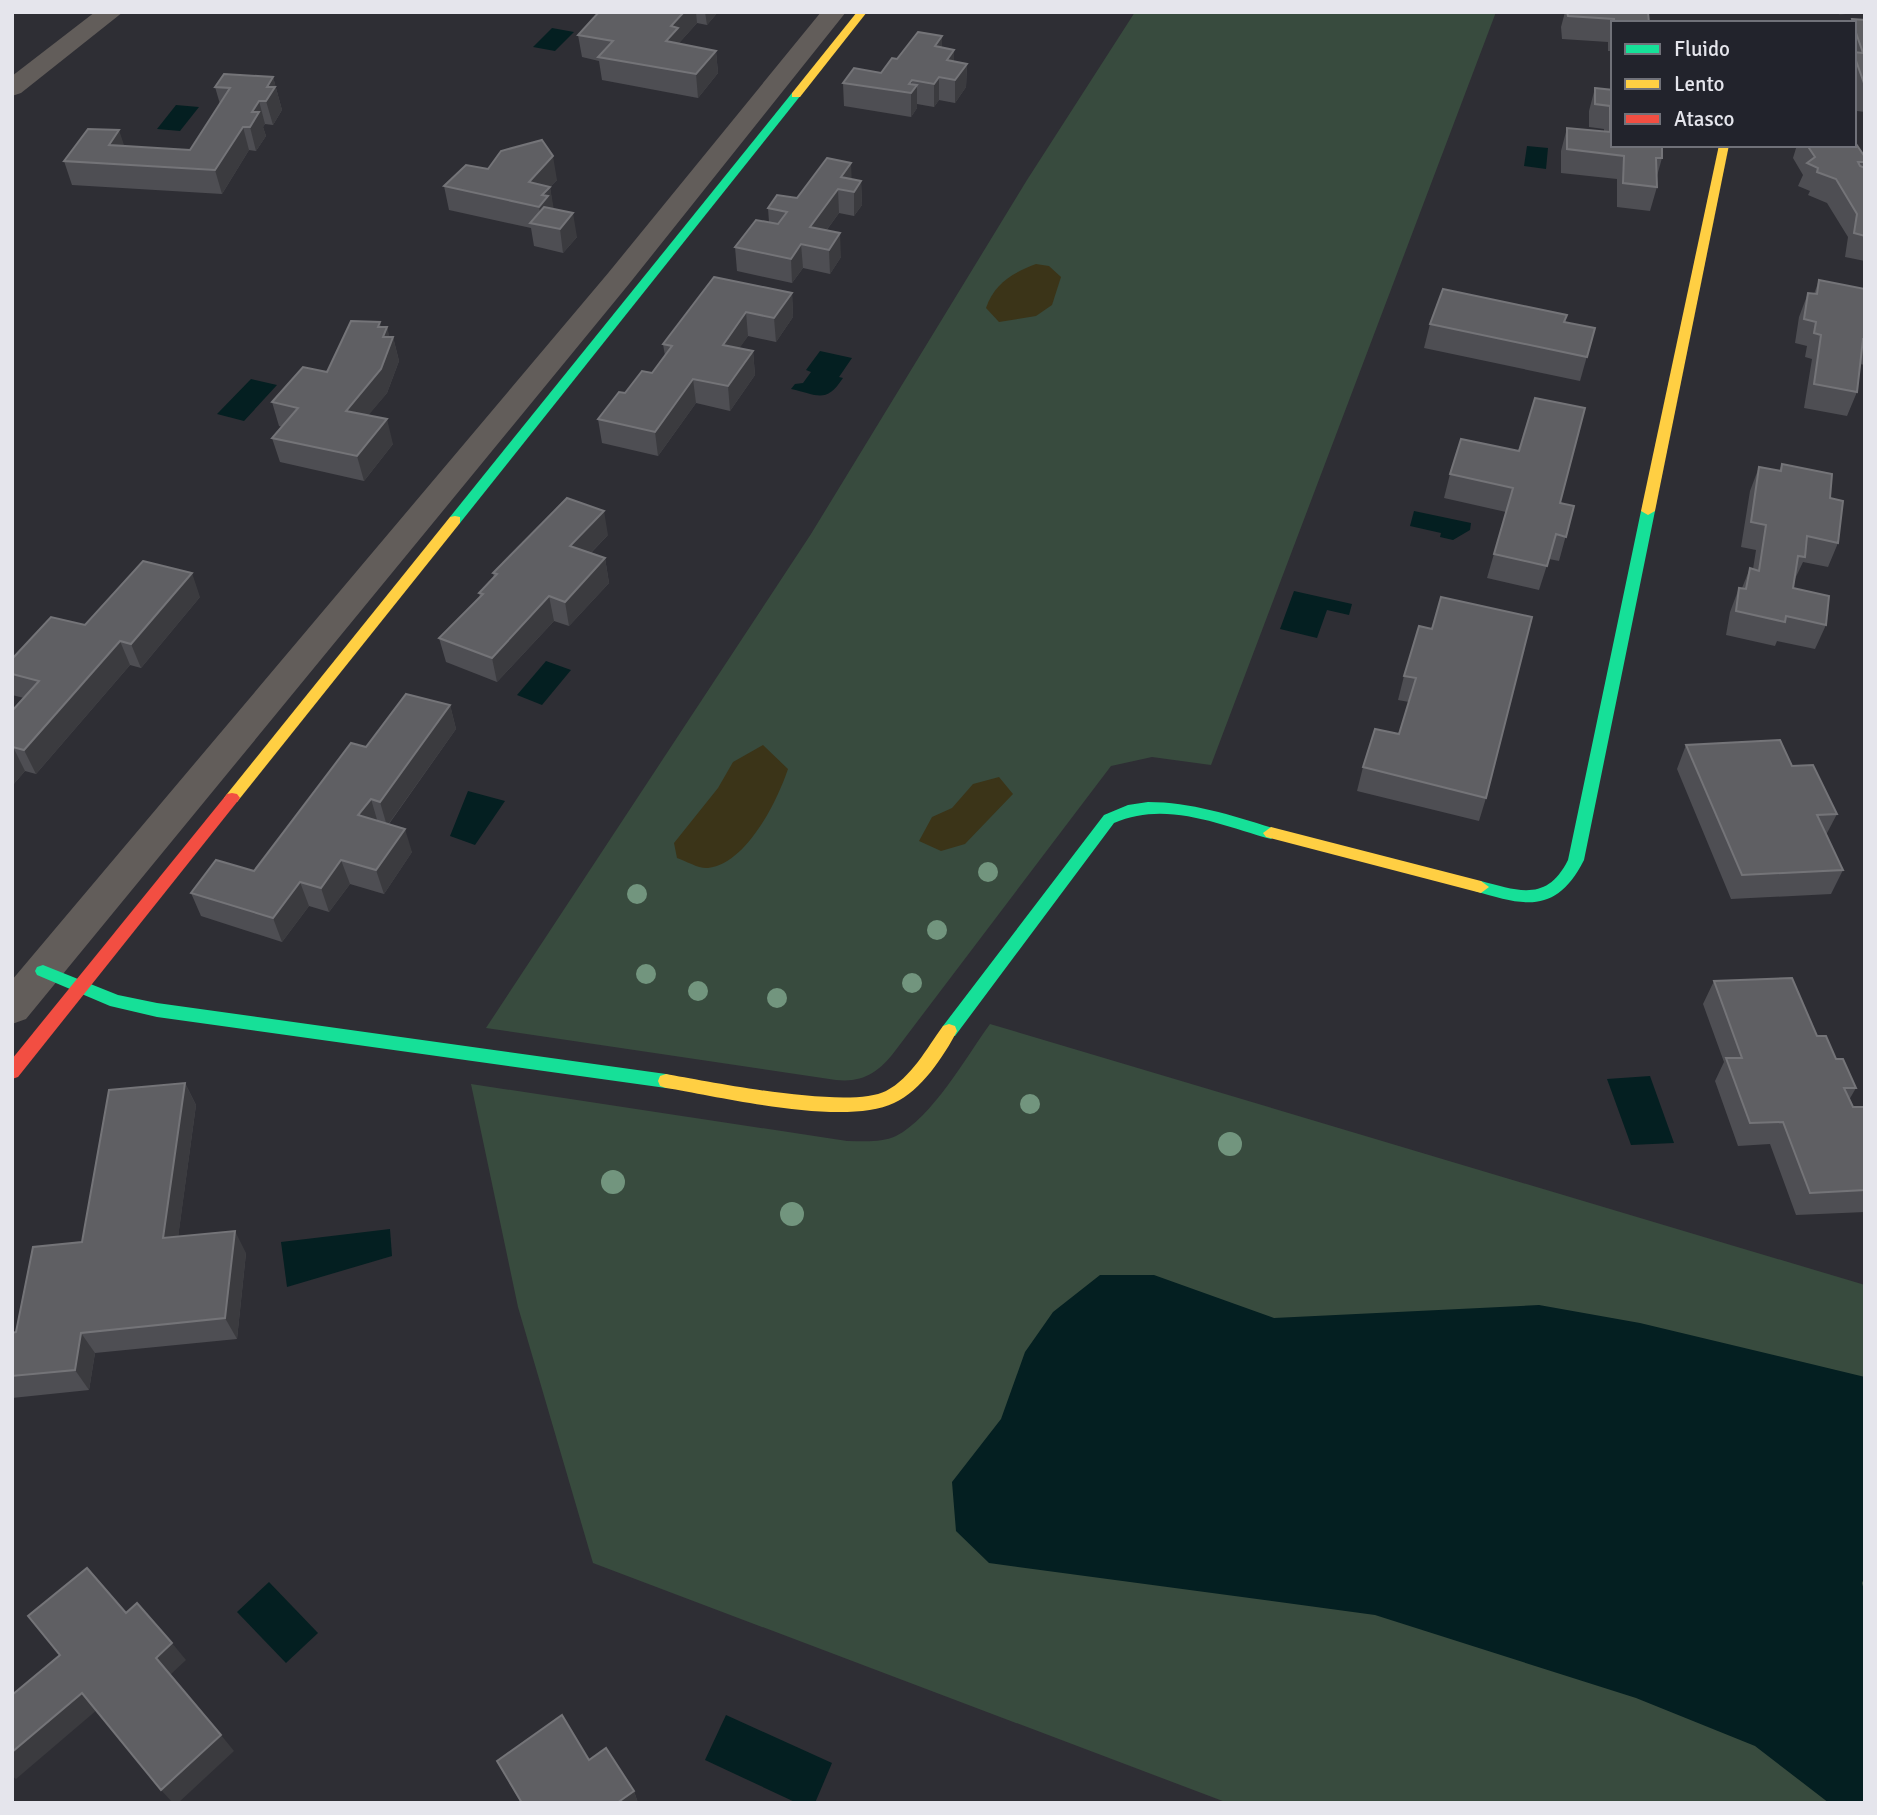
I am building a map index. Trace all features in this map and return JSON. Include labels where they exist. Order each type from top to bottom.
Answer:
[{"type":"street","points":[[12,88],[111,12]]},
{"type":"street","points":[[12,1008],[619,278],[834,12]]},
{"type":"street","points":[[12,1072],[862,12]]},
{"type":"street","points":[[43,971],[116,1001],[157,1010],[849,1107],[888,1099],[916,1076],[1101,826],[1121,812],[1156,806],[1176,809],[1504,893],[1531,896],[1556,892],[1567,883],[1576,860],[1724,147]]},
{"type":"shaded area","points":[[1135,12],[1496,12],[1211,765],[1152,757],[1111,766],[895,1051],[883,1065],[862,1078],[836,1080],[486,1028],[811,534],[1027,180]]},
{"type":"shaded area","points":[[552,28],[574,32],[555,51],[533,47]]},
{"type":"shaded area","points":[[176,105],[199,107],[180,131],[157,129]]},
{"type":"shaded area","points":[[1527,146],[1548,148],[1546,169],[1524,166]]},
{"type":"shaded area","points":[[820,351],[852,358],[839,377],[843,378],[837,386],[832,392],[821,396],[791,389],[795,384],[803,383],[811,372],[806,370]]},
{"type":"shaded area","points":[[251,379],[277,385],[244,421],[217,414]]},
{"type":"shaded area","points":[[1414,511],[1471,523],[1470,530],[1453,540],[1440,537],[1441,533],[1410,526]]},
{"type":"shaded area","points":[[1294,591],[1352,604],[1349,615],[1327,610],[1317,638],[1280,629]]},
{"type":"shaded area","points":[[546,661],[571,670],[542,705],[517,695]]},
{"type":"shaded area","points":[[468,791],[505,801],[475,845],[450,836]]},
{"type":"shaded area","points":[[990,1024],[1865,1285],[1865,1803],[1228,1803],[593,1563],[518,1307],[471,1084],[847,1141],[878,1141],[896,1136],[922,1116],[948,1086]]},
{"type":"shaded area","points":[[1650,1076],[1674,1143],[1631,1145],[1607,1079]]},
{"type":"shaded area","points":[[390,1229],[392,1256],[287,1287],[281,1242]]},
{"type":"shaded area","points":[[1100,1275],[1154,1275],[1274,1318],[1539,1305],[1640,1323],[1865,1377],[1865,1576],[1862,1583],[1865,1594],[1865,1803],[1829,1803],[1755,1746],[1636,1698],[1375,1615],[989,1563],[956,1531],[952,1482],[1001,1419],[1025,1352],[1053,1312]]},
{"type":"shaded area","points":[[269,1582],[318,1633],[286,1663],[237,1612]]},
{"type":"shaded area","points":[[726,1715],[832,1763],[815,1803],[797,1803],[705,1760]]},
{"type":"sand","points":[[1036,264],[1049,266],[1061,277],[1052,305],[1036,316],[999,322],[986,308],[994,292],[1019,271]]},
{"type":"sand","points":[[763,745],[788,769],[768,814],[747,844],[722,864],[708,868],[677,858],[674,843],[718,788],[733,762]]},
{"type":"sand","points":[[999,777],[1013,794],[965,844],[941,851],[919,841],[932,817],[952,808],[973,784]]},
{"type":"building","points":[[599,12],[684,12],[671,26],[678,28],[666,41],[716,51],[696,74],[598,57],[613,41],[578,35]]},
{"type":"building","points":[[1567,12],[1648,12],[1649,21],[1614,21],[1568,16]]},
{"type":"building","points":[[1865,20],[1865,86],[1856,61],[1856,52],[1863,53],[1856,33],[1856,21],[1852,21]]},
{"type":"building","points":[[918,32],[942,36],[935,46],[954,50],[947,60],[967,64],[955,80],[939,77],[934,84],[912,80],[909,84],[917,85],[911,93],[843,83],[854,68],[881,73],[892,58],[897,59]]},
{"type":"building","points":[[224,74],[273,77],[267,87],[275,87],[266,101],[259,101],[252,112],[259,112],[250,127],[243,127],[215,170],[64,161],[88,129],[119,130],[109,145],[190,150],[230,88],[215,87]]},
{"type":"building","points":[[1595,88],[1611,90],[1611,147],[1662,147],[1662,158],[1656,158],[1657,187],[1623,183],[1624,156],[1567,149],[1567,128],[1610,132],[1610,106],[1595,104]]},
{"type":"building","points":[[542,140],[553,156],[529,182],[550,187],[542,195],[548,196],[539,207],[444,186],[466,165],[488,169],[501,151]]},
{"type":"building","points":[[1856,144],[1865,157],[1865,162],[1858,162],[1865,168],[1865,236],[1854,233],[1857,214],[1836,179],[1817,172],[1818,168],[1807,163],[1815,157],[1808,147],[1856,147]]},
{"type":"building","points":[[827,158],[851,163],[841,177],[861,181],[854,192],[838,189],[810,227],[840,233],[829,250],[801,244],[791,259],[735,247],[756,220],[778,224],[787,212],[768,208],[777,195],[797,198]]},
{"type":"building","points":[[544,207],[573,213],[560,229],[530,223]]},
{"type":"building","points":[[714,277],[792,293],[774,318],[746,312],[723,345],[753,351],[728,386],[693,379],[655,432],[598,419],[619,392],[625,393],[642,371],[652,373],[672,346],[663,344]]},
{"type":"building","points":[[1819,280],[1865,289],[1865,339],[1857,392],[1814,384],[1821,335],[1814,333],[1816,322],[1804,319],[1808,293],[1817,294]]},
{"type":"building","points":[[1443,289],[1567,315],[1564,322],[1595,328],[1587,357],[1430,324]]},
{"type":"building","points":[[351,321],[380,322],[378,327],[387,327],[383,337],[393,337],[381,369],[346,411],[387,419],[357,456],[272,438],[298,408],[272,402],[303,367],[327,372]]},
{"type":"building","points":[[1535,398],[1585,408],[1560,503],[1574,506],[1566,537],[1556,534],[1547,566],[1494,554],[1513,488],[1450,474],[1461,439],[1519,451]]},
{"type":"building","points":[[1782,464],[1832,474],[1830,498],[1843,501],[1838,543],[1807,536],[1805,557],[1798,556],[1793,588],[1829,596],[1826,625],[1786,616],[1785,622],[1736,611],[1739,588],[1746,589],[1750,568],[1759,571],[1766,525],[1751,522],[1759,467],[1781,471]]},
{"type":"building","points":[[567,498],[604,511],[570,546],[605,558],[565,602],[549,596],[492,658],[439,638],[483,594],[479,593],[497,574],[493,573]]},
{"type":"building","points":[[143,561],[192,573],[131,644],[120,641],[24,750],[12,748],[12,711],[39,681],[12,674],[12,659],[51,617],[85,625]]},
{"type":"building","points":[[1441,597],[1532,617],[1486,798],[1363,767],[1375,729],[1399,734],[1416,678],[1404,676],[1419,626],[1432,629]]},
{"type":"building","points":[[406,694],[450,705],[380,802],[371,799],[358,815],[405,829],[376,870],[341,860],[321,888],[300,882],[273,918],[191,893],[216,860],[254,871],[351,743],[366,747]]},
{"type":"building","points":[[1780,740],[1792,766],[1813,765],[1837,814],[1817,815],[1843,870],[1742,875],[1686,745]]},
{"type":"building","points":[[1792,978],[1817,1036],[1826,1036],[1836,1059],[1843,1059],[1856,1088],[1844,1088],[1853,1107],[1865,1107],[1865,1190],[1810,1193],[1783,1122],[1750,1123],[1726,1058],[1742,1058],[1714,981]]},
{"type":"building","points":[[185,1083],[163,1238],[235,1231],[225,1318],[81,1333],[75,1370],[12,1376],[12,1333],[16,1332],[33,1247],[82,1242],[109,1090]]},
{"type":"building","points":[[87,1568],[126,1613],[137,1603],[172,1643],[156,1658],[221,1735],[161,1790],[82,1693],[12,1752],[12,1695],[60,1655],[28,1616]]},
{"type":"building","points":[[562,1715],[589,1760],[606,1748],[634,1791],[617,1803],[522,1803],[497,1761]]},
{"type":"traffic: fast","points":[[455,520],[796,95]]},
{"type":"traffic: fast","points":[[1481,887],[1525,896],[1548,893],[1568,876],[1576,860],[1648,511]]},
{"type":"traffic: fast","points":[[949,1031],[1109,819],[1148,807],[1168,808],[1211,816],[1271,833]]},
{"type":"traffic: fast","points":[[43,971],[116,1001],[157,1010],[666,1081]]},
{"type":"traffic: slow","points":[[796,95],[862,12]]},
{"type":"traffic: slow","points":[[1648,511],[1724,147]]},
{"type":"traffic: slow","points":[[232,798],[455,520]]},
{"type":"traffic: slow","points":[[1271,833],[1481,887]]},
{"type":"traffic: slow","points":[[666,1081],[815,1103],[871,1103],[889,1098],[907,1085],[949,1031]]},
{"type":"traffic: jam","points":[[12,1072],[232,798]]}]
